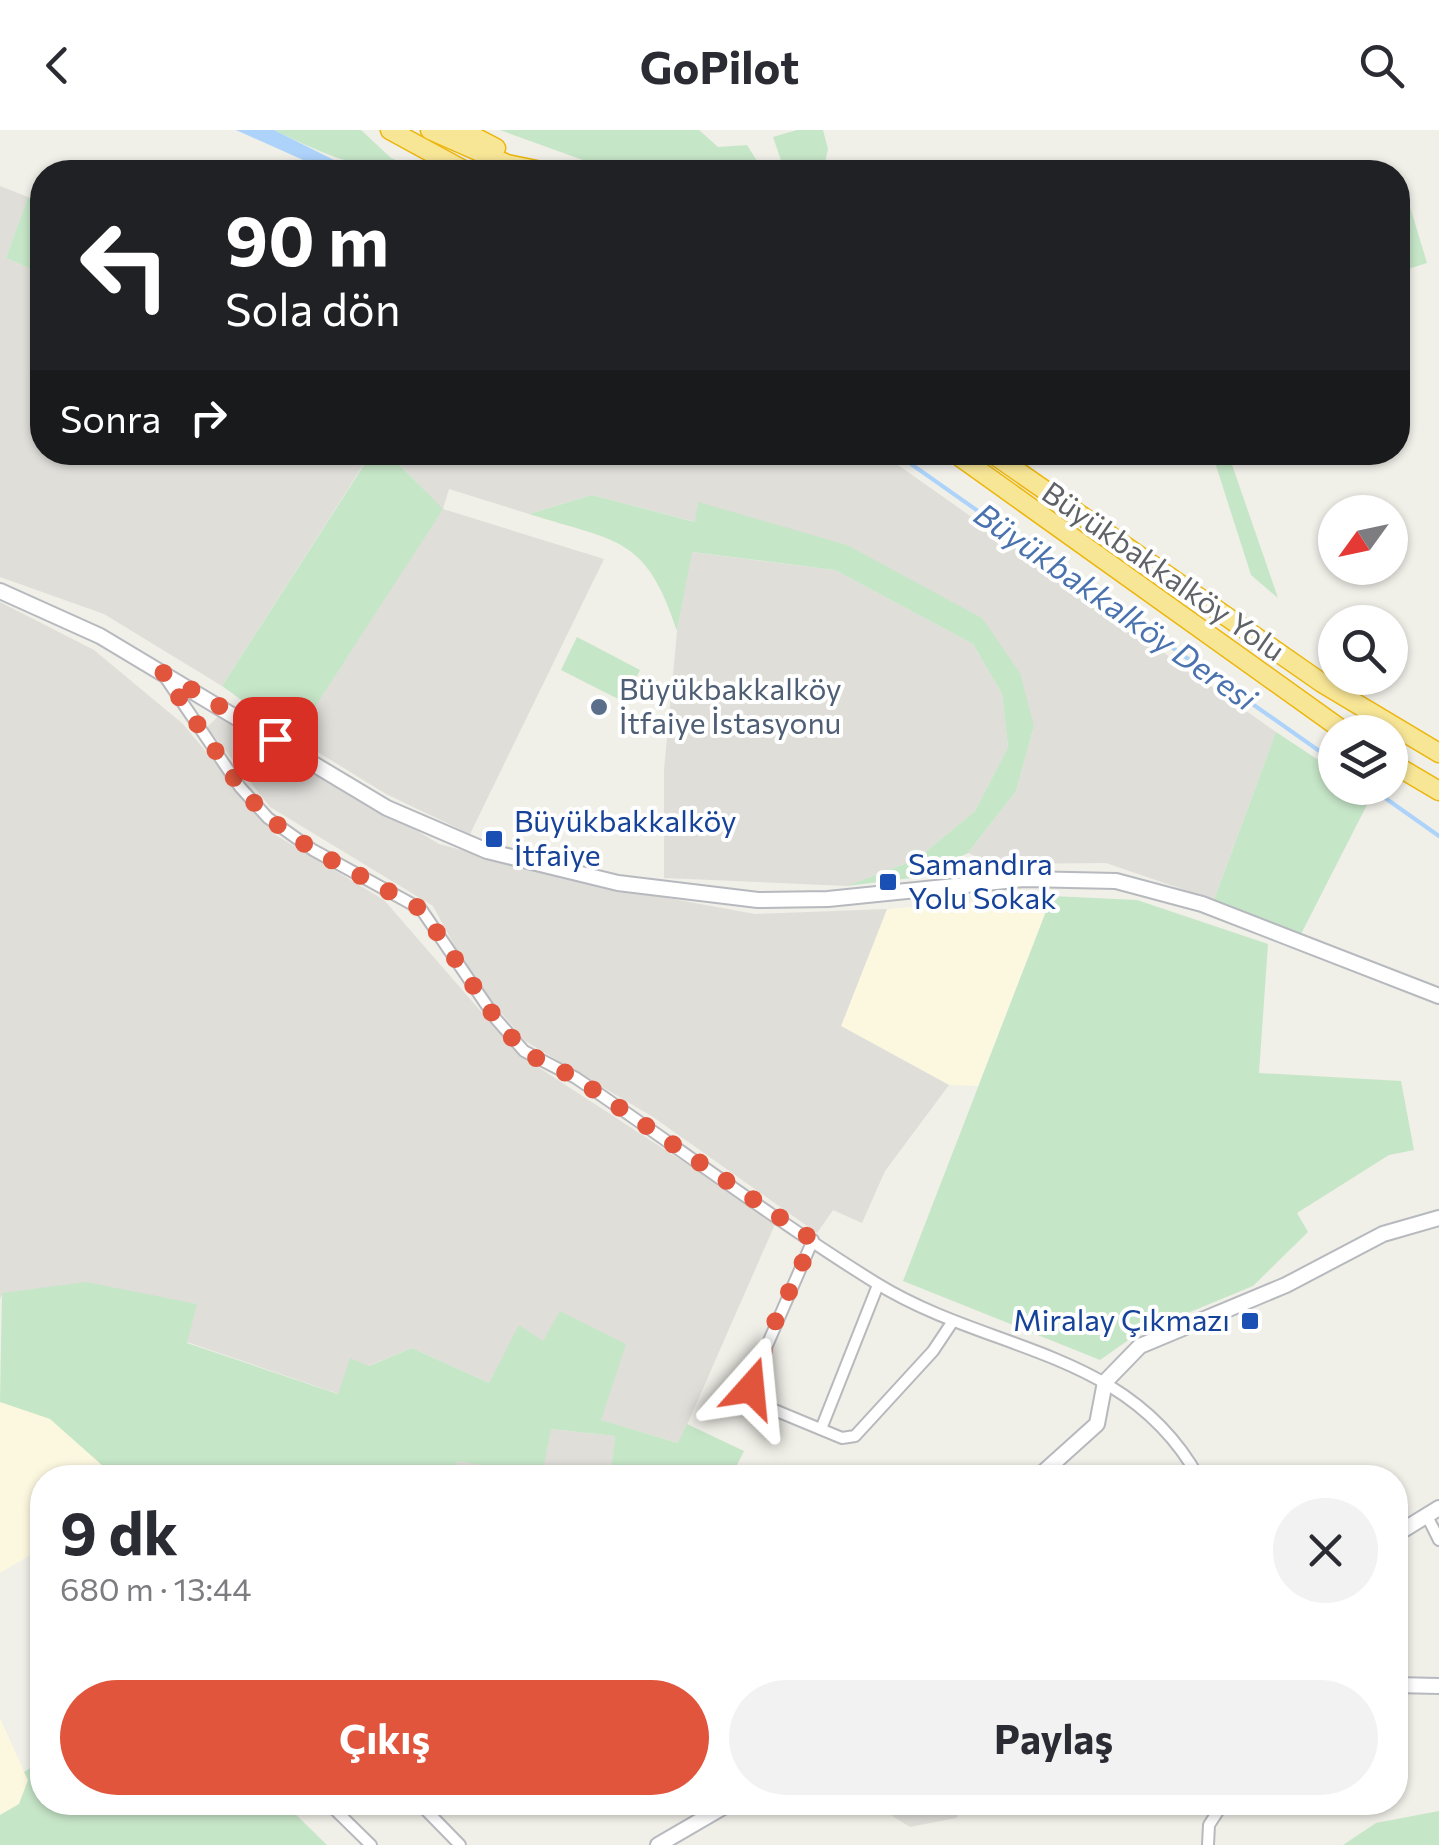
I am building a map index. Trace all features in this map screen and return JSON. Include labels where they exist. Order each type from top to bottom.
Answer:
[{"type":"highway","points":[[390,130],[446,160]]},
{"type":"highway","points":[[430,130],[498,160]]},
{"type":"highway","points":[[461,130],[520,160]]},
{"type":"highway","name":"Büyükbakkalköy Yolu","points":[[971,465],[1322,715]]},
{"type":"highway","name":"Büyükbakkalköy Yolu","points":[[1009,465],[1322,683],[1439,753]]},
{"type":"highway","points":[[1408,773],[1439,791]]},
{"type":"main road","points":[[0,592],[76,624],[162,672],[386,808],[487,851],[618,882],[758,900],[828,899],[1024,878],[1116,881],[1202,904],[1439,996]]},
{"type":"main road","points":[[1051,1465],[1097,1424],[1104,1382],[1140,1346],[1286,1284],[1384,1234],[1439,1218]]},
{"type":"main road","points":[[1408,1527],[1433,1512]]},
{"type":"main road","points":[[1408,1685],[1439,1686]]},
{"type":"main road","points":[[658,1845],[710,1815]]},
{"type":"street","points":[[162,672],[240,787],[268,818],[313,850],[421,909],[496,1019],[524,1052],[576,1078],[878,1284],[1129,1395],[1180,1443],[1192,1465]]},
{"type":"street","points":[[813,1240],[770,1333],[751,1388],[760,1404],[842,1438],[859,1434],[933,1351],[953,1320]]},
{"type":"street","points":[[821,1429],[878,1284]]},
{"type":"street","points":[[1433,1512],[1439,1540]]},
{"type":"street","points":[[341,1815],[372,1845]]},
{"type":"street","points":[[431,1815],[460,1845]]},
{"type":"street","points":[[1208,1845],[1209,1825],[1216,1815]]},
{"type":"shaded area","points":[[0,186],[28,197],[6,258],[30,269],[30,465],[363,465],[222,686],[104,614],[0,577]]},
{"type":"shaded area","points":[[400,465],[898,465],[1276,732],[1214,900],[1106,863],[992,864],[968,853],[1016,791],[1034,726],[982,618],[755,520],[698,503],[696,522],[592,495],[529,514],[449,489],[443,509],[604,559],[470,834],[386,794],[295,738],[442,509]]},
{"type":"shaded area","points":[[691,552],[835,570],[973,644],[1002,694],[1008,747],[975,811],[917,859],[847,886],[664,878],[664,770],[677,632]]},
{"type":"shaded area","points":[[0,602],[94,650],[183,724],[274,834],[384,900],[518,1054],[776,1222],[679,1443],[600,1420],[542,1341],[520,1326],[489,1383],[412,1348],[368,1366],[339,1394],[187,1342],[196,1304],[3,1293],[0,1299]]},
{"type":"shaded area","points":[[222,713],[439,844],[585,883],[755,914],[887,909],[841,1026],[949,1085],[885,1171],[862,1223],[833,1210],[817,1233],[653,1117],[525,1041],[472,978],[433,906],[270,807],[207,727]]},
{"type":"shaded area","points":[[1052,896],[978,1086],[949,1085],[841,1026],[887,909]]},
{"type":"shaded area","points":[[0,1402],[50,1418],[102,1465],[30,1465],[30,1555],[0,1573]]},
{"type":"shaded area","points":[[550,1429],[615,1436],[611,1465],[456,1465],[457,1461]]},
{"type":"shaded area","points":[[0,1718],[28,1780],[19,1804],[0,1815]]},
{"type":"shaded area","points":[[891,1815],[958,1815],[956,1818],[910,1827]]},
{"type":"green space","points":[[274,130],[361,130],[396,160],[344,160]]},
{"type":"green space","points":[[500,130],[699,130],[718,147],[747,145],[756,160],[583,160]]},
{"type":"green space","points":[[797,130],[823,130],[828,149],[826,160],[781,160],[773,137]]},
{"type":"green space","points":[[28,197],[30,269],[6,258]]},
{"type":"green space","points":[[1410,207],[1427,263],[1410,268]]},
{"type":"green space","points":[[364,465],[400,465],[443,509],[295,738],[222,686]]},
{"type":"green space","points":[[1216,465],[1232,465],[1278,598],[1251,575]]},
{"type":"green space","points":[[592,495],[695,522],[698,502],[847,545],[982,618],[1020,673],[1034,726],[1016,791],[968,853],[919,877],[847,886],[917,859],[975,811],[1008,747],[1002,694],[973,644],[835,570],[692,552],[677,631],[653,577],[625,547],[529,514]]},
{"type":"green space","points":[[577,637],[640,670],[624,702],[561,670]]},
{"type":"green space","points":[[1276,732],[1318,760],[1318,805],[1367,805],[1300,936],[1214,900]]},
{"type":"green space","points":[[1052,896],[1137,900],[1268,944],[1259,1073],[1401,1081],[1414,1150],[1389,1155],[1297,1213],[1308,1232],[1253,1286],[1137,1334],[1100,1360],[903,1281]]},
{"type":"green space","points":[[86,1282],[197,1304],[187,1343],[338,1394],[350,1358],[369,1366],[412,1348],[489,1383],[519,1325],[543,1341],[560,1311],[626,1344],[601,1420],[678,1443],[687,1424],[744,1451],[737,1465],[611,1465],[615,1436],[551,1429],[544,1465],[457,1461],[456,1465],[102,1465],[50,1419],[0,1402],[2,1293]]},
{"type":"green space","points":[[30,1768],[30,1815],[296,1815],[327,1845],[0,1845],[0,1815],[19,1804],[28,1780],[24,1772]]},
{"type":"green space","points":[[1439,1811],[1439,1845],[1343,1845],[1376,1823]]},
{"type":"water","points":[[236,130],[274,130],[334,160],[303,160]]},
{"type":"waterway","name":"Büyükbakkalköy Deresi","points":[[912,465],[1318,750]]},
{"type":"waterway","name":"Büyükbakkalköy Deresi","points":[[1395,805],[1439,836]]},
{"type":"place","name":"Büyükbakkalköy İtfaiye İstasyonu","points":[[599,707]]},
{"type":"place","name":"Büyükbakkalköy İtfaiye","points":[[494,839]]},
{"type":"place","name":"Samandıra Yolu Sokak","points":[[888,882]]},
{"type":"place","name":"Miralay Çıkmazı","points":[[1250,1321]]},
{"type":"route","points":[[275,739],[162,672],[240,787],[268,818],[313,850],[421,909],[496,1019],[524,1052],[576,1078],[813,1240],[770,1333],[751,1388]]}]
